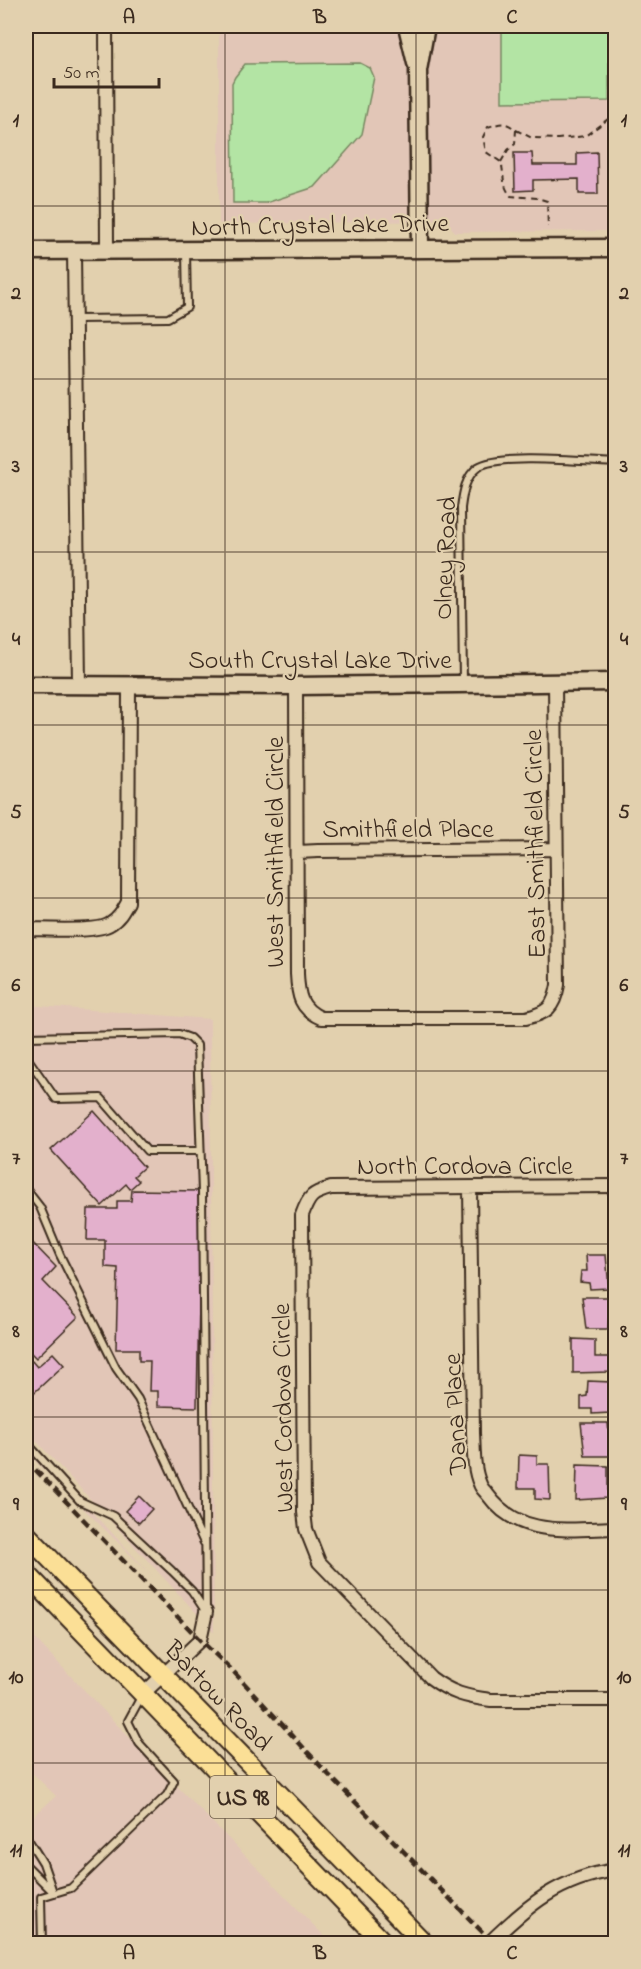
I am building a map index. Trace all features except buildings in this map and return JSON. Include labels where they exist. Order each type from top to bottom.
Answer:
[{"type":"main road","name":"Bartow Road","points":[[26,1534],[425,1944]]},
{"type":"main road","name":"Bartow Road","points":[[26,1572],[386,1944]]},
{"type":"street","points":[[106,26],[107,249]]},
{"type":"street","points":[[407,26],[418,70]]},
{"type":"street","points":[[420,248],[418,70],[426,26]]},
{"type":"street","name":"North Crystal Lake Drive","points":[[26,251],[615,248]]},
{"type":"street","points":[[74,251],[79,685]]},
{"type":"street","name":"South Crystal Lake Drive","points":[[26,685],[296,686],[615,682]]},
{"type":"street","name":"East Smithfield Circle","points":[[312,1014],[321,1018],[526,1018],[543,1014],[553,1003],[558,986],[555,683]]},
{"type":"street","points":[[26,929],[96,928],[109,925],[121,915],[128,902],[129,686]]},
{"type":"street","name":"West Smithfield Circle","points":[[296,686],[298,993],[303,1004],[312,1014]]},
{"type":"street","name":"Smithfield Place","points":[[298,852],[555,849]]},
{"type":"street","name":"North Cordova Circle","points":[[315,1192],[332,1188],[615,1186]]},
{"type":"street","name":"Dana Place","points":[[471,1188],[473,1433],[475,1464],[480,1484],[497,1507],[517,1521],[546,1529],[615,1528]]},
{"type":"street","name":"West Cordova Circle","points":[[315,1192],[307,1201],[302,1215],[304,1512],[306,1529],[319,1562],[431,1678],[448,1690],[471,1698],[491,1700],[615,1700]]},
{"type":"street","points":[[143,1694],[200,1640],[206,1612]]},
{"type":"street","points":[[488,1944],[533,1903],[550,1892],[574,1880],[595,1873],[615,1870]]},
{"type":"lane","points":[[74,319],[168,318],[187,307],[186,251]]},
{"type":"lane","name":"Olney Road","points":[[463,684],[461,508],[463,490],[469,477],[478,468],[488,463],[507,461],[615,463]]},
{"type":"lane","points":[[26,1036],[179,1034],[190,1038],[197,1045],[202,1193],[206,1612]]},
{"type":"lane","points":[[26,1056],[56,1100],[101,1098],[147,1150],[199,1151]]},
{"type":"lane","points":[[26,1069],[33,1067]]},
{"type":"lane","points":[[26,1189],[39,1207],[116,1368],[138,1400],[206,1546]]},
{"type":"lane","points":[[26,1442],[80,1501],[113,1516],[172,1571],[192,1591],[206,1612]]},
{"type":"lane","points":[[42,1944],[41,1897],[71,1888],[167,1795],[174,1781],[139,1743],[128,1721],[143,1694]]},
{"type":"lane","points":[[26,1836],[44,1863],[53,1892]]},
{"type":"lane","points":[[26,1865],[53,1892]]},
{"type":"path","points":[[501,162],[486,152],[483,137],[488,127],[508,123],[532,138],[558,139],[585,136],[611,117]]},
{"type":"path","points":[[516,130],[515,144],[508,150],[501,162],[504,186],[511,196],[547,201],[548,227]]},
{"type":"shaded area","points":[[219,26],[615,26],[615,231],[455,232],[446,221],[219,224]]},
{"type":"shaded area","points":[[26,1005],[210,1019],[214,1632],[26,1430]]},
{"type":"shaded area","points":[[26,1440],[152,1576],[26,1452]]},
{"type":"shaded area","points":[[26,1629],[331,1943],[26,1943],[26,1823],[56,1796],[26,1767]]},
{"type":"green space","points":[[502,26],[609,26],[609,101],[502,102]]},
{"type":"green space","points":[[360,63],[370,68],[374,77],[362,134],[315,187],[266,203],[233,203],[232,83],[245,64]]},
{"type":"railway","points":[[26,1460],[200,1640],[232,1670],[326,1772],[494,1944]]}]
